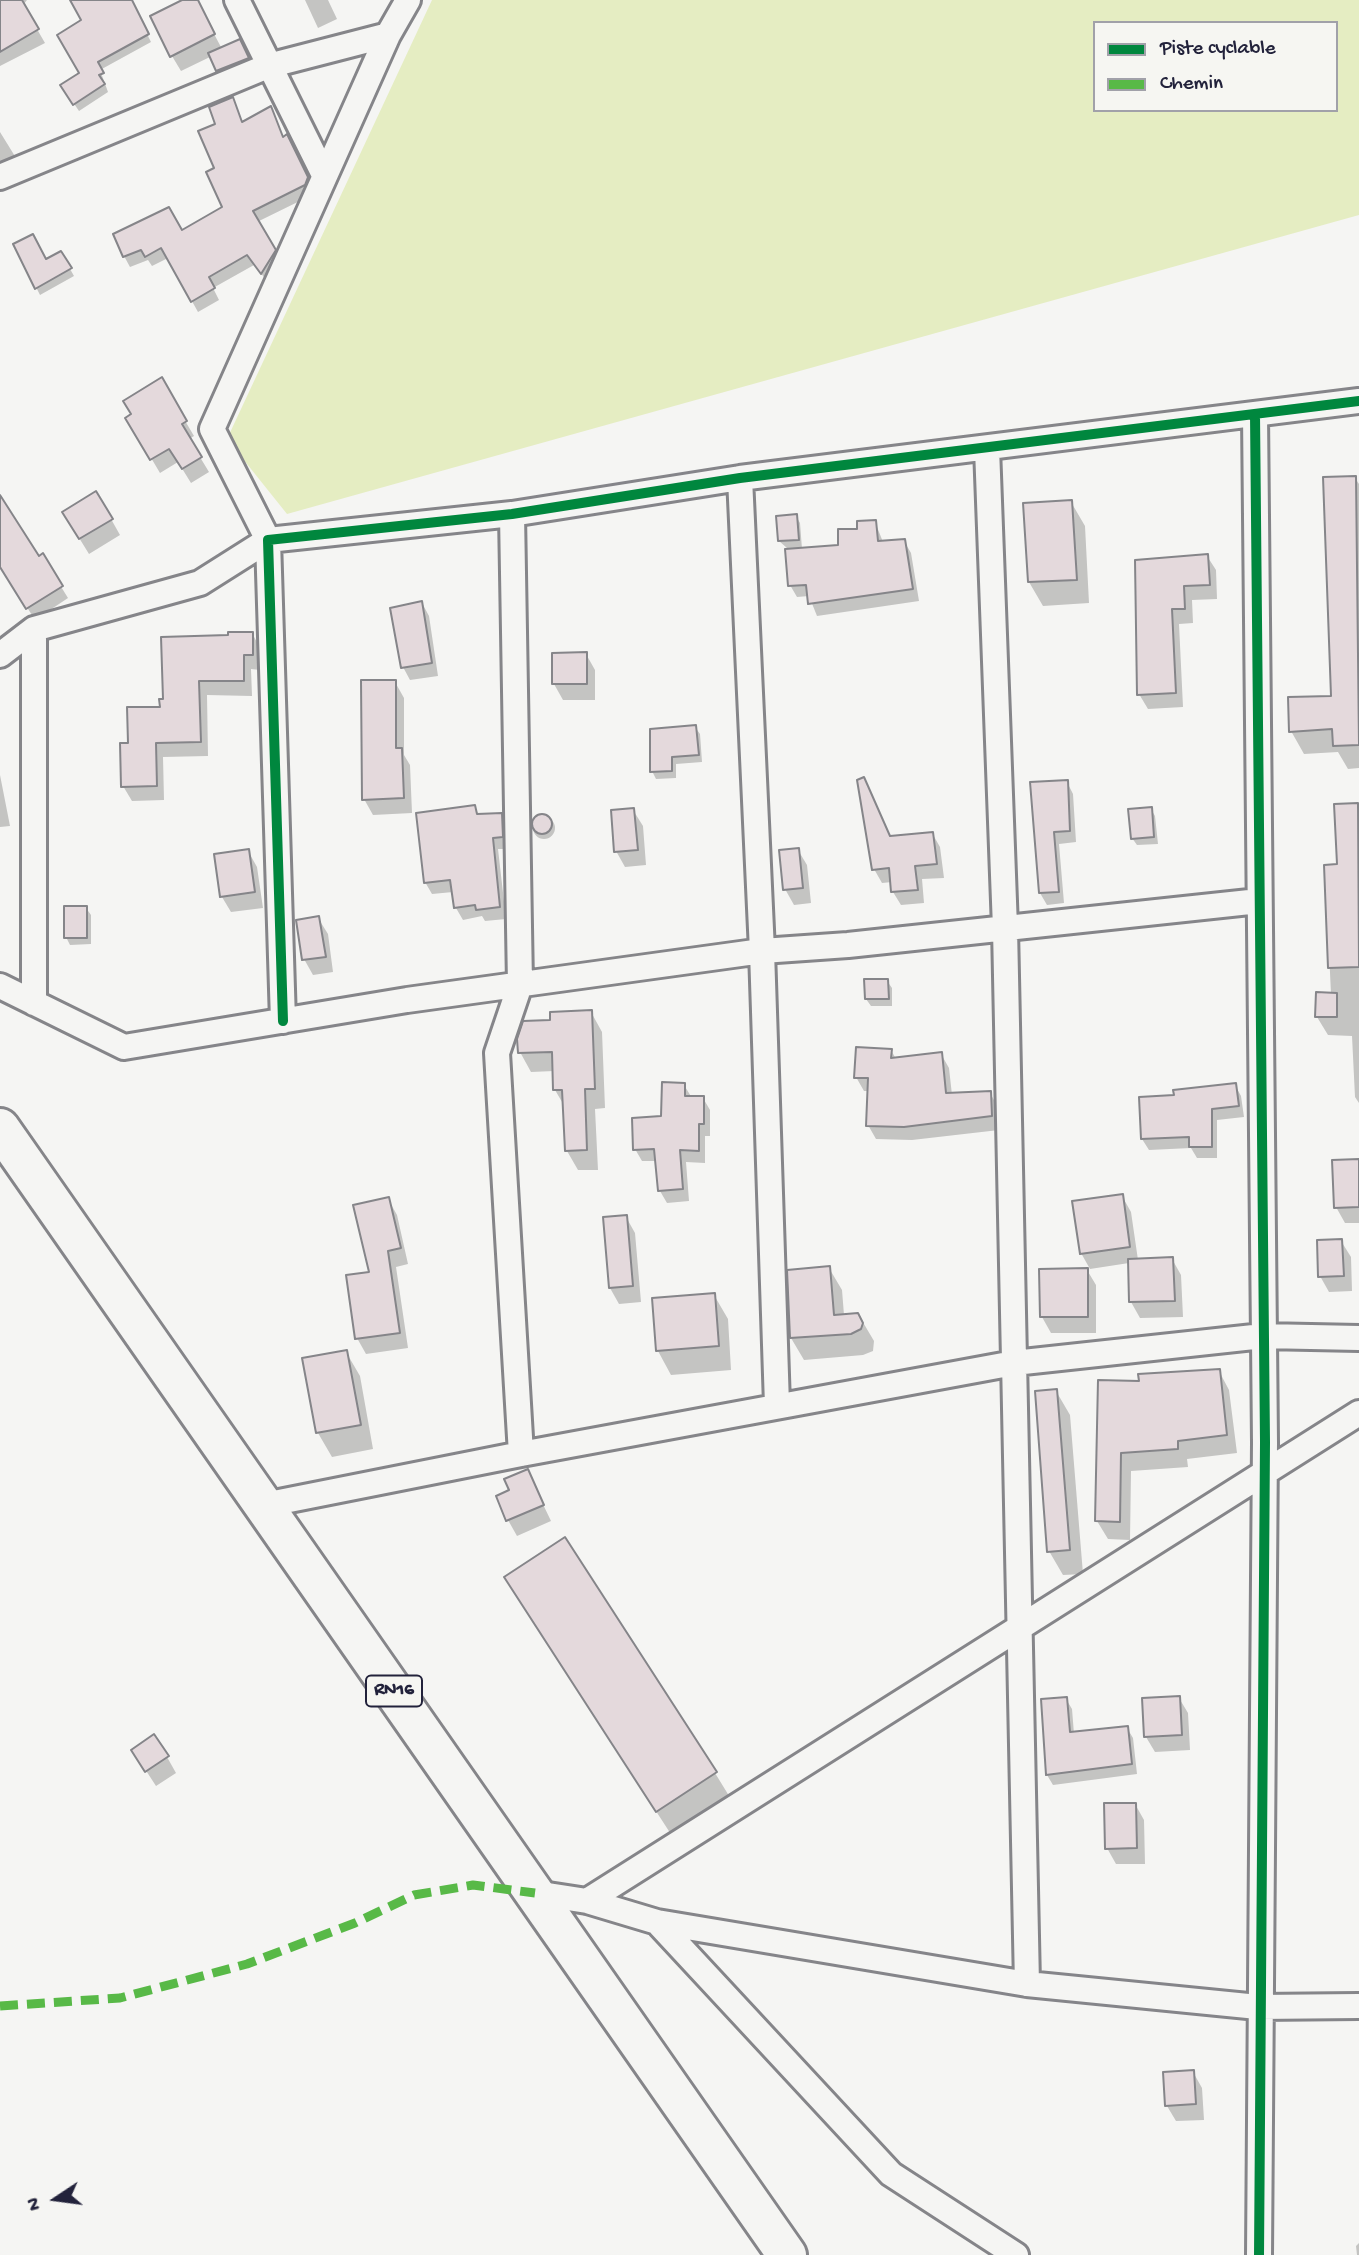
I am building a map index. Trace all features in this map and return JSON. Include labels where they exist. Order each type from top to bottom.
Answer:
[{"type":"main road","name":"RN16","points":[[0,1128],[787,2255]]},
{"type":"street","points":[[237,0],[324,176]]},
{"type":"street","points":[[283,1021],[268,540],[212,429],[388,35],[408,0]]},
{"type":"street","points":[[0,177],[268,66],[388,35]]},
{"type":"street","points":[[0,655],[34,629],[200,583],[268,540],[512,514],[740,478],[1359,401]]},
{"type":"street","points":[[1255,414],[1265,1473],[1258,2007],[1259,2255]]},
{"type":"street","points":[[987,448],[1005,928],[1027,1984]]},
{"type":"street","points":[[740,478],[762,951],[777,1405]]},
{"type":"street","points":[[512,514],[520,985],[497,1053],[520,1454]]},
{"type":"street","points":[[34,629],[34,1003]]},
{"type":"street","points":[[0,986],[124,1047],[520,985],[762,951],[1259,901]]},
{"type":"street","points":[[264,1505],[777,1405],[1014,1363],[1264,1336],[1359,1338]]},
{"type":"street","points":[[587,1901],[1359,1413]]},
{"type":"street","points":[[535,1893],[587,1901],[657,1922],[1027,1984],[1258,2007],[1359,2006]]},
{"type":"street","points":[[657,1922],[891,2174],[1016,2255]]},
{"type":"green space","points":[[432,0],[1359,0],[1359,215],[287,514],[227,439]]},
{"type":"building","points":[[0,0],[22,0],[39,29],[0,52]]},
{"type":"building","points":[[70,0],[132,0],[149,34],[98,62],[104,73],[99,75],[105,84],[73,105],[60,85],[79,73],[57,35],[81,20]]},
{"type":"building","points":[[182,0],[198,0],[215,34],[170,57],[150,16]]},
{"type":"building","points":[[240,39],[249,58],[216,71],[208,53]]},
{"type":"building","points":[[233,97],[242,122],[271,106],[283,137],[287,134],[308,177],[305,185],[253,211],[276,250],[261,274],[247,255],[209,277],[215,288],[191,302],[161,248],[145,257],[141,250],[123,257],[113,234],[169,207],[182,230],[222,207],[206,172],[214,168],[198,131],[215,124],[209,107]]},
{"type":"building","points":[[33,234],[46,259],[61,251],[72,268],[35,289],[13,244]]},
{"type":"building","points":[[162,377],[187,421],[182,424],[202,457],[182,469],[169,449],[150,460],[125,418],[131,414],[123,401]]},
{"type":"building","points":[[1356,476],[1359,745],[1333,746],[1332,729],[1289,732],[1288,697],[1331,696],[1323,477]]},
{"type":"building","points":[[96,491],[113,519],[79,539],[62,512]]},
{"type":"building","points":[[0,495],[39,556],[43,553],[63,586],[26,609],[0,567]]},
{"type":"building","points":[[1072,500],[1077,580],[1028,582],[1023,503]]},
{"type":"building","points":[[797,514],[799,540],[778,541],[776,516]]},
{"type":"building","points":[[876,520],[878,541],[905,539],[913,589],[808,604],[806,585],[788,586],[785,549],[838,545],[838,529],[857,529],[857,521]]},
{"type":"building","points":[[1208,554],[1210,585],[1184,586],[1185,609],[1172,609],[1176,693],[1137,695],[1135,560]]},
{"type":"building","points":[[422,601],[432,663],[401,668],[390,608]]},
{"type":"building","points":[[228,632],[253,632],[253,655],[244,655],[244,681],[199,681],[201,742],[156,743],[157,786],[121,787],[120,743],[128,743],[127,707],[160,707],[159,699],[163,699],[161,637],[228,635]]},
{"type":"building","points":[[587,652],[587,684],[552,684],[552,653]]},
{"type":"building","points":[[361,680],[396,680],[396,748],[402,748],[404,798],[362,800]]},
{"type":"building","points":[[696,725],[699,755],[672,757],[672,771],[650,772],[650,729]]},
{"type":"building","points":[[864,777],[890,836],[933,832],[937,864],[915,866],[918,890],[891,892],[889,868],[872,870],[857,780]]},
{"type":"building","points":[[1068,780],[1070,831],[1054,832],[1059,892],[1039,893],[1030,782]]},
{"type":"building","points":[[1358,803],[1359,967],[1328,968],[1324,865],[1337,864],[1334,804]]},
{"type":"building","points":[[475,805],[477,814],[502,813],[503,837],[493,838],[500,907],[476,910],[475,905],[454,908],[450,880],[424,883],[416,813]]},
{"type":"building","points":[[1152,807],[1154,837],[1131,839],[1128,809]]},
{"type":"building","points":[[634,808],[638,850],[614,852],[611,810]]},
{"type":"building","points":[[538,814],[546,814],[552,824],[546,834],[538,834],[532,828],[532,820]]},
{"type":"building","points":[[799,848],[803,888],[783,890],[779,850]]},
{"type":"building","points":[[249,849],[255,892],[220,897],[214,854]]},
{"type":"building","points":[[64,906],[87,906],[87,938],[64,938]]},
{"type":"building","points":[[319,916],[326,957],[302,960],[296,920]]},
{"type":"building","points":[[864,979],[888,979],[889,999],[865,999]]},
{"type":"building","points":[[1316,992],[1337,993],[1337,1017],[1315,1017]]},
{"type":"building","points":[[592,1010],[595,1089],[585,1089],[587,1150],[565,1151],[562,1090],[553,1090],[552,1052],[518,1053],[517,1039],[523,1021],[550,1020],[550,1012]]},
{"type":"building","points":[[856,1047],[892,1049],[891,1058],[942,1052],[946,1093],[991,1091],[992,1116],[904,1127],[866,1126],[868,1078],[854,1078]]},
{"type":"building","points":[[662,1082],[685,1083],[685,1096],[704,1096],[704,1124],[699,1124],[699,1151],[680,1150],[683,1189],[658,1191],[654,1149],[633,1150],[632,1118],[661,1116]]},
{"type":"building","points":[[1236,1083],[1239,1106],[1212,1109],[1212,1147],[1189,1147],[1189,1137],[1141,1139],[1139,1097],[1174,1095],[1173,1090]]},
{"type":"building","points":[[1359,1159],[1359,1207],[1334,1208],[1332,1160]]},
{"type":"building","points":[[1123,1194],[1130,1247],[1080,1254],[1072,1201]]},
{"type":"building","points":[[389,1197],[401,1248],[388,1251],[400,1333],[355,1339],[346,1275],[369,1272],[353,1205]]},
{"type":"building","points":[[627,1215],[633,1286],[609,1288],[603,1217]]},
{"type":"building","points":[[1342,1239],[1344,1276],[1318,1277],[1317,1240]]},
{"type":"building","points":[[1173,1257],[1175,1301],[1129,1302],[1128,1259]]},
{"type":"building","points":[[830,1266],[834,1315],[858,1313],[863,1323],[861,1329],[851,1334],[790,1338],[787,1270]]},
{"type":"building","points":[[1088,1268],[1088,1317],[1040,1317],[1039,1269]]},
{"type":"building","points":[[715,1293],[719,1346],[656,1351],[652,1298]]},
{"type":"building","points":[[347,1350],[361,1425],[316,1433],[302,1358]]},
{"type":"building","points":[[1220,1369],[1227,1435],[1178,1441],[1178,1449],[1121,1453],[1120,1522],[1095,1521],[1098,1380],[1139,1381],[1138,1374]]},
{"type":"building","points":[[1057,1389],[1070,1550],[1047,1552],[1035,1391]]},
{"type":"building","points":[[528,1469],[544,1505],[506,1521],[496,1496],[509,1490],[504,1479]]},
{"type":"building","points":[[565,1537],[717,1772],[656,1812],[504,1577]]},
{"type":"building","points":[[1180,1696],[1182,1735],[1144,1737],[1142,1698]]},
{"type":"building","points":[[1067,1697],[1070,1732],[1128,1726],[1132,1764],[1046,1775],[1041,1699]]},
{"type":"building","points":[[154,1734],[169,1756],[145,1772],[131,1750]]},
{"type":"building","points":[[1104,1803],[1136,1803],[1137,1848],[1105,1849]]},
{"type":"building","points":[[1194,2070],[1196,2104],[1165,2106],[1163,2072]]},
{"type":"marked path","points":[[0,2006],[120,1998],[247,1964],[355,1923],[414,1895],[473,1885],[535,1893]]},
{"type":"cycle path","points":[[283,1021],[268,540],[512,514],[740,478],[1359,401]]},
{"type":"cycle path","points":[[1255,414],[1265,1442],[1259,2255]]}]
